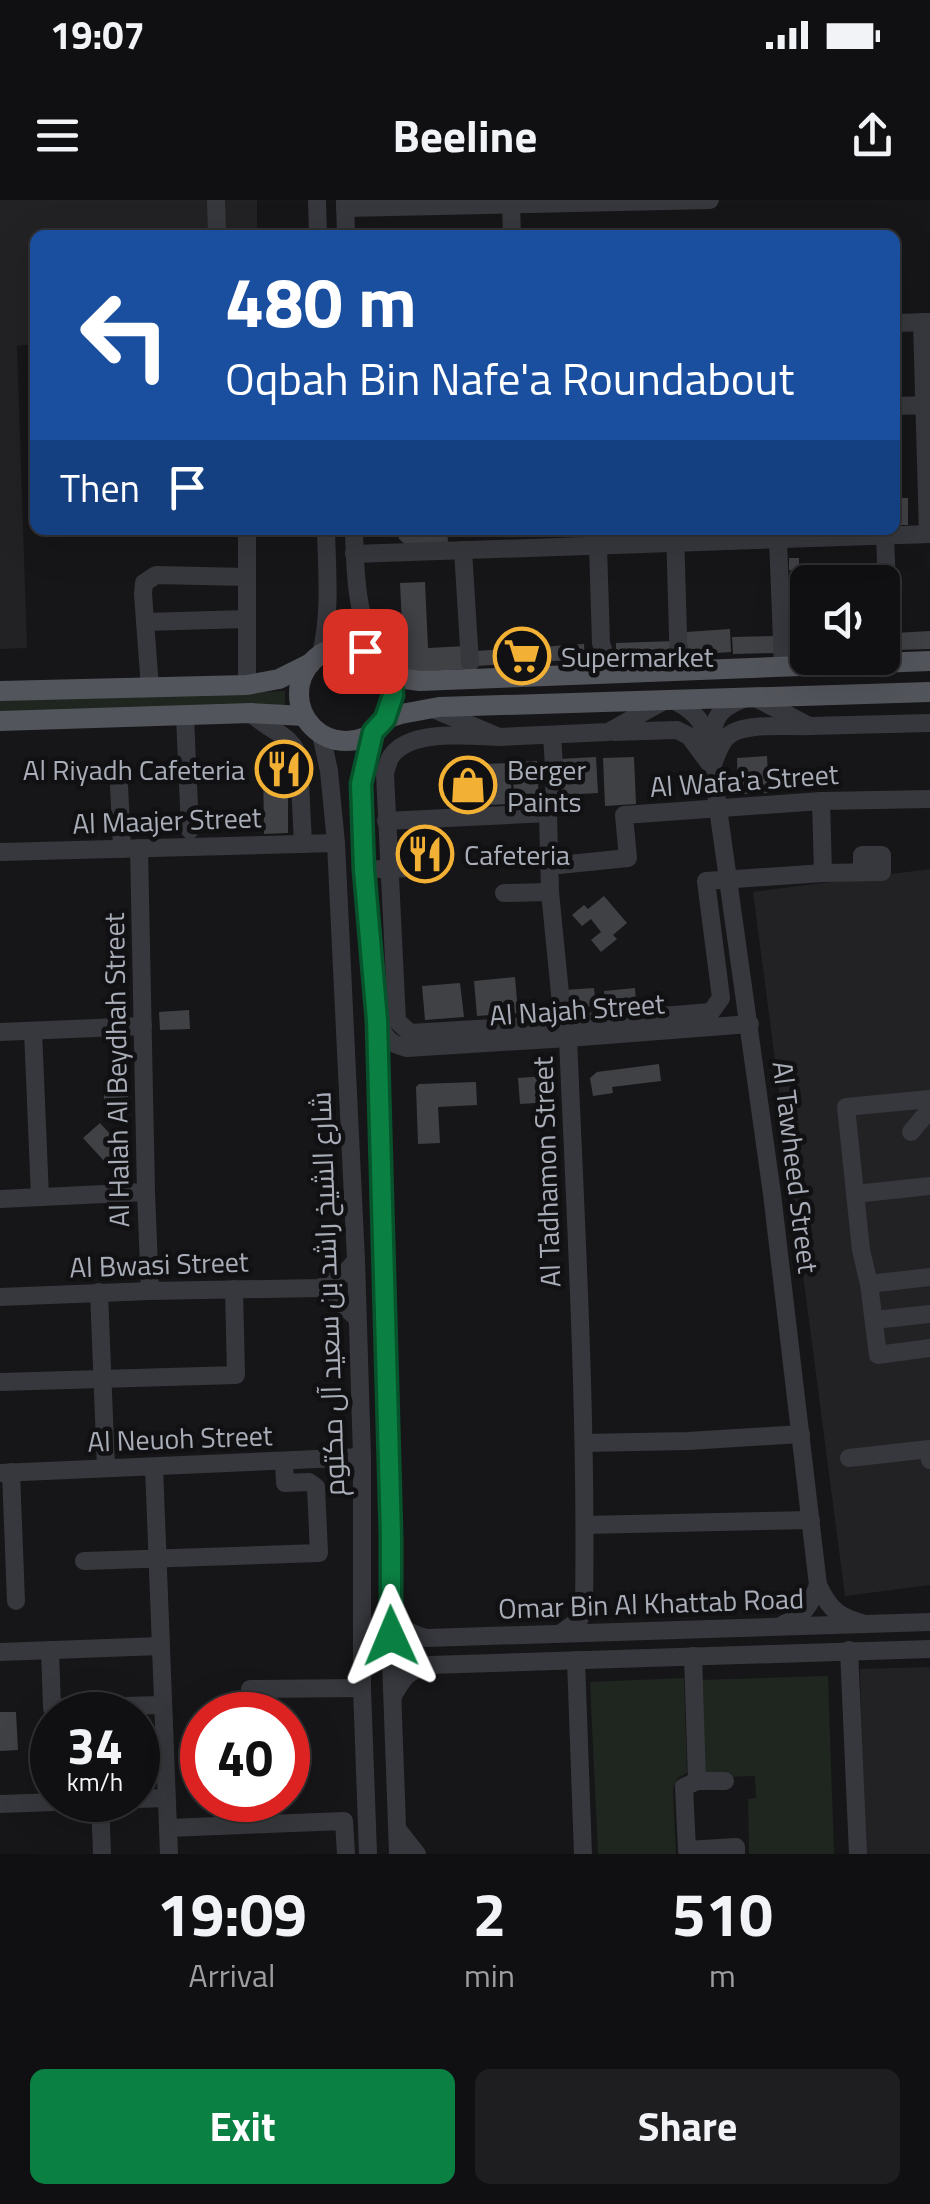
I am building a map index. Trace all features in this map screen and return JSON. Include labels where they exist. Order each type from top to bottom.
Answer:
[{"type":"main road","points":[[0,691],[246,685],[279,679],[331,649],[354,648],[405,678],[420,680],[790,666]]},
{"type":"main road","points":[[316,658],[300,683],[300,706],[321,734],[348,741],[361,738],[379,725],[432,708],[930,692]]},
{"type":"main road","points":[[900,662],[930,660]]},
{"type":"main road","points":[[379,725],[393,695],[392,682],[381,664]]},
{"type":"main road","points":[[0,721],[251,712],[304,716]]},
{"type":"street","points":[[216,200],[216,230]]},
{"type":"street","points":[[317,200],[318,230]]},
{"type":"street","points":[[346,230],[345,204],[710,200]]},
{"type":"street","points":[[511,204],[512,230]]},
{"type":"street","points":[[853,535],[929,534],[926,322],[900,323]]},
{"type":"street","points":[[900,406],[927,405]]},
{"type":"street","points":[[246,685],[247,535]]},
{"type":"street","points":[[316,658],[326,634],[326,535]]},
{"type":"street","points":[[354,535],[361,618],[381,664]]},
{"type":"street","points":[[354,554],[462,550],[516,539],[598,546],[676,537],[778,540],[815,535]]},
{"type":"street","points":[[884,536],[885,565]]},
{"type":"street","points":[[676,537],[680,670]]},
{"type":"street","points":[[778,540],[783,666]]},
{"type":"street","points":[[598,546],[600,642],[614,667],[626,672]]},
{"type":"street","points":[[462,550],[470,663]]},
{"type":"street","points":[[150,688],[144,582],[156,575],[247,576]]},
{"type":"street","points":[[145,622],[247,619]]},
{"type":"street","points":[[570,675],[588,662],[600,642]]},
{"type":"street","points":[[750,698],[809,726]]},
{"type":"street","name":"Al Tawheed Street","points":[[712,763],[712,734],[717,715],[728,705],[750,698]]},
{"type":"street","points":[[608,732],[668,700]]},
{"type":"street","name":"Al Tawheed Street","points":[[668,700],[689,708],[700,718],[712,763],[750,1024],[818,1585]]},
{"type":"street","points":[[432,708],[499,737]]},
{"type":"street","points":[[251,712],[268,728],[286,737],[297,750],[303,844]]},
{"type":"street","points":[[185,716],[190,830]]},
{"type":"street","points":[[862,872],[706,881],[721,998],[711,1012],[566,1031],[410,1033],[397,1021],[385,774],[389,758],[401,747],[418,739],[441,736],[677,730],[689,736],[712,763],[729,734],[742,728],[930,723]]},
{"type":"street","name":"شارع الشيخ راشد بن سعيد آل مكتوم","points":[[379,725],[361,784],[379,1077],[398,1854]]},
{"type":"street","name":"شارع الشيخ راشد بن سعيد آل مكتوم","points":[[321,734],[330,771],[336,843],[356,1260],[368,1854]]},
{"type":"street","name":"Al Tadhamon Street","points":[[552,735],[555,784],[548,813],[549,866],[566,1031],[584,1443],[584,1609]]},
{"type":"street","name":"Al Halah Al Beydhah Street","points":[[119,785],[130,848],[143,1026],[150,1290]]},
{"type":"street","name":"Al Wafa'a Street","points":[[549,866],[628,858],[624,815],[821,801],[930,800]]},
{"type":"street","points":[[821,801],[823,873]]},
{"type":"street","points":[[386,821],[548,813]]},
{"type":"street","name":"Al Maajer Street","points":[[0,852],[336,843]]},
{"type":"street","points":[[364,870],[418,868]]},
{"type":"street","points":[[504,893],[550,892]]},
{"type":"street","points":[[377,1020],[392,1045],[407,1048]]},
{"type":"street","name":"Al Najah Street","points":[[407,1048],[566,1031],[750,1024]]},
{"type":"street","points":[[0,1032],[143,1026]]},
{"type":"street","points":[[32,1031],[40,1197]]},
{"type":"street","points":[[379,1077],[397,1053],[407,1048]]},
{"type":"street","points":[[930,1099],[846,1108],[861,1250],[870,1284],[878,1354],[930,1348]]},
{"type":"street","points":[[912,1132],[930,1109]]},
{"type":"street","points":[[855,1194],[930,1186]]},
{"type":"street","points":[[0,1200],[146,1192]]},
{"type":"street","points":[[320,1288],[346,1274],[356,1260]]},
{"type":"street","points":[[870,1284],[930,1276]]},
{"type":"street","points":[[320,1288],[358,1318]]},
{"type":"street","name":"Al Bwasi Street","points":[[0,1297],[320,1288]]},
{"type":"street","points":[[0,1382],[236,1375],[234,1289]]},
{"type":"street","points":[[100,1292],[106,1468]]},
{"type":"street","points":[[874,1320],[930,1314]]},
{"type":"street","points":[[360,1384],[366,1376],[374,1376],[378,1382],[391,1536]]},
{"type":"street","points":[[584,1443],[801,1434]]},
{"type":"street","points":[[849,1458],[928,1450],[930,1460]]},
{"type":"street","name":"Al Neuoh Street","points":[[6,1473],[362,1457]]},
{"type":"street","points":[[84,1562],[319,1553],[316,1487],[310,1482],[285,1483],[284,1461]]},
{"type":"street","points":[[154,1466],[169,1854]]},
{"type":"street","points":[[6,1473],[7,1564],[16,1601]]},
{"type":"street","points":[[585,1525],[812,1520]]},
{"type":"street","points":[[818,1585],[833,1610],[846,1619],[865,1624]]},
{"type":"street","points":[[777,1626],[795,1620],[806,1610],[818,1585]]},
{"type":"street","name":"Omar Bin Al Khattab Road","points":[[390,1605],[400,1628],[426,1638],[930,1622]]},
{"type":"street","points":[[561,1634],[579,1620],[584,1609],[602,1632]]},
{"type":"street","points":[[662,1656],[652,1645],[656,1635],[664,1630]]},
{"type":"street","points":[[0,1652],[160,1646]]},
{"type":"street","name":"Omar Bin Al Khattab Road","points":[[393,1696],[403,1678],[430,1665],[930,1648]]},
{"type":"street","points":[[50,1650],[52,1708],[162,1705]]},
{"type":"street","points":[[849,1650],[858,1854]]},
{"type":"street","points":[[693,1656],[696,1781]]},
{"type":"street","points":[[576,1660],[583,1854]]},
{"type":"street","points":[[250,1690],[362,1688]]},
{"type":"street","points":[[725,1781],[696,1781],[684,1787],[687,1850],[736,1848],[736,1854]]},
{"type":"street","points":[[160,1798],[166,1798]]},
{"type":"street","points":[[0,1804],[30,1803]]},
{"type":"street","points":[[168,1828],[344,1821],[346,1854]]},
{"type":"street","points":[[101,1822],[102,1854]]},
{"type":"street","points":[[398,1830],[417,1854]]},
{"type":"shaded area","points":[[0,200],[257,200],[257,230],[30,230],[30,345],[17,346],[27,648],[0,649]]},
{"type":"shaded area","points":[[285,691],[285,708],[0,714],[0,700]]},
{"type":"shaded area","points":[[930,869],[930,1585],[845,1596],[753,892]]},
{"type":"shaded area","points":[[930,1667],[930,1854],[864,1854],[860,1669]]},
{"type":"shaded area","points":[[828,1676],[834,1854],[749,1854],[748,1799],[756,1798],[755,1776],[702,1778],[699,1680]]},
{"type":"shaded area","points":[[684,1678],[687,1773],[678,1778],[673,1789],[676,1854],[598,1854],[590,1682]]},
{"type":"building","points":[[900,498],[908,498],[908,525],[900,525]]},
{"type":"building","points":[[399,535],[447,535],[448,542],[406,545]]},
{"type":"building","points":[[789,558],[799,558],[799,565],[790,565],[789,570]]},
{"type":"building","points":[[425,582],[428,648],[466,646],[467,669],[409,672],[404,666],[400,583]]},
{"type":"building","points":[[730,629],[731,652],[688,655],[686,632]]},
{"type":"building","points":[[930,631],[930,649],[900,650],[900,633]]},
{"type":"building","points":[[778,636],[779,653],[733,654],[732,637]]},
{"type":"building","points":[[674,641],[675,659],[616,661],[616,643]]},
{"type":"building","points":[[584,644],[585,659],[477,666],[476,651]]},
{"type":"building","points":[[767,756],[769,793],[738,794],[737,758]]},
{"type":"building","points":[[596,757],[598,793],[561,795],[559,759]]},
{"type":"building","points":[[634,757],[636,804],[605,806],[603,758]]},
{"type":"building","points":[[537,761],[539,802],[514,803],[513,762]]},
{"type":"building","points":[[263,762],[280,762],[288,770],[288,833],[264,834]]},
{"type":"building","points":[[510,763],[512,804],[485,805],[484,764]]},
{"type":"building","name":"Berger Paints","points":[[481,764],[482,805],[456,807],[454,765]]},
{"type":"building","points":[[438,830],[440,860],[420,861],[419,831]]},
{"type":"building","points":[[604,896],[627,923],[613,935],[617,939],[601,952],[591,940],[601,932],[591,919],[582,926],[572,915],[584,905],[588,909]]},
{"type":"building","points":[[515,977],[518,1013],[477,1016],[474,981]]},
{"type":"building","points":[[460,983],[464,1017],[425,1020],[422,986]]},
{"type":"building","points":[[594,988],[596,1006],[566,1009],[564,990]]},
{"type":"building","points":[[635,988],[636,1004],[605,1006],[604,991]]},
{"type":"building","points":[[189,1010],[190,1029],[160,1030],[159,1012]]},
{"type":"building","points":[[659,1064],[661,1081],[612,1087],[613,1093],[593,1096],[590,1078],[597,1072]]},
{"type":"building","points":[[546,1076],[550,1080],[551,1102],[520,1104],[518,1078]]},
{"type":"building","points":[[476,1082],[477,1105],[438,1107],[440,1143],[418,1144],[416,1087]]},
{"type":"building","points":[[127,1086],[128,1097],[104,1099],[104,1087]]},
{"type":"building","points":[[100,1123],[122,1147],[105,1162],[83,1138]]},
{"type":"building","points":[[0,1712],[16,1712],[18,1750],[0,1751]]},
{"type":"place","name":"Supermarket","points":[[522,656]]},
{"type":"place","name":"Al Riyadh Cafeteria","points":[[284,769]]},
{"type":"place","name":"Berger Paints","points":[[468,785]]},
{"type":"place","name":"Cafeteria","points":[[425,854]]},
{"type":"route","points":[[365,651],[387,671],[393,695],[385,719],[373,732],[361,784],[377,1020],[391,1636]]}]
